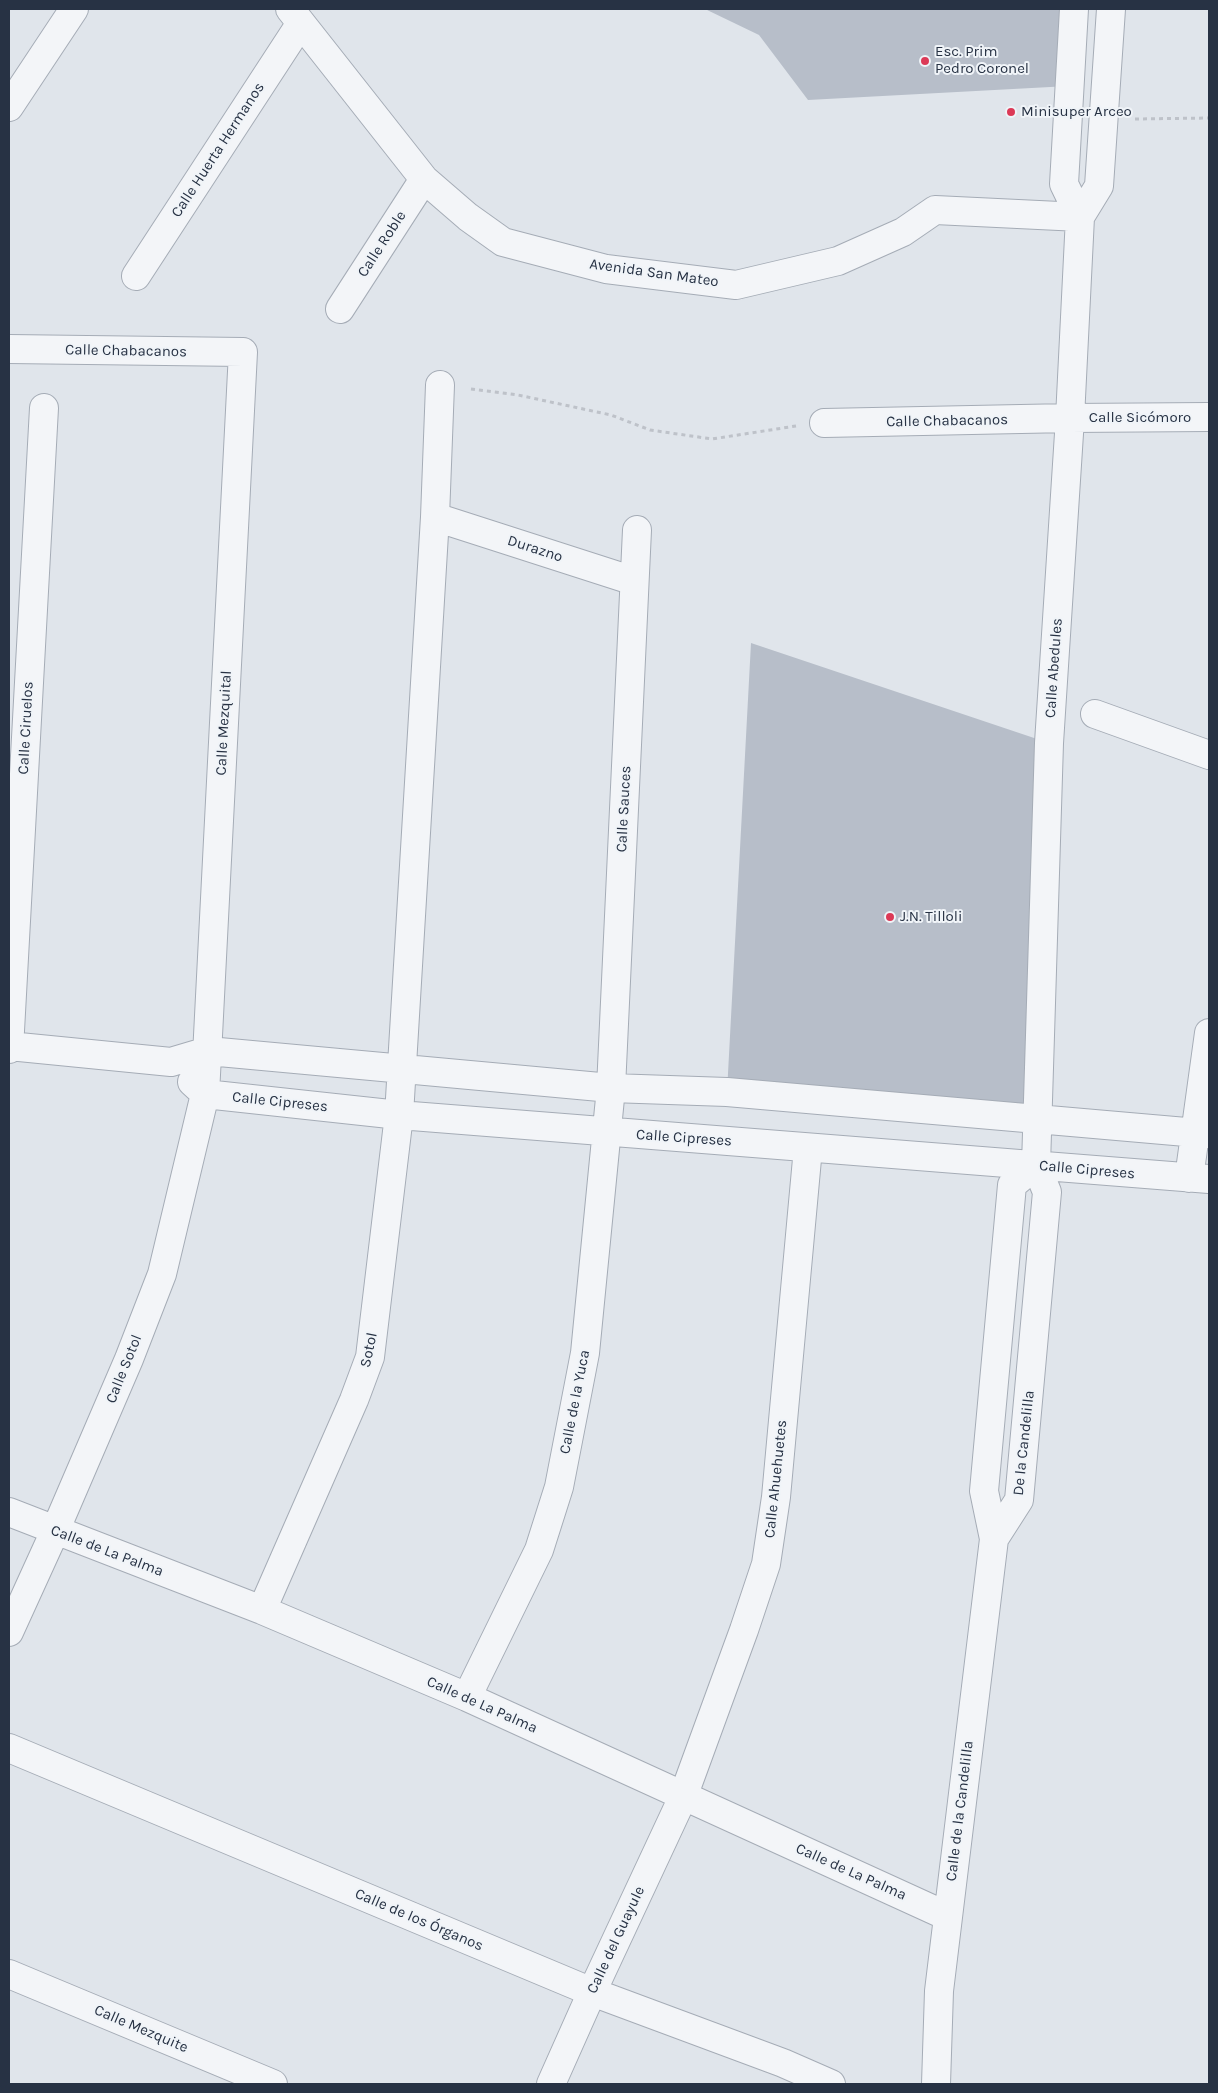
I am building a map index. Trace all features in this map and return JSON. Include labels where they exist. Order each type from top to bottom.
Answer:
[{"type":"street","points":[[9,107],[74,9]]},
{"type":"street","points":[[1074,9],[1064,184],[1080,217]]},
{"type":"street","points":[[1080,217],[1099,186],[1111,9]]},
{"type":"street","name":"Avenida San Mateo","points":[[296,16],[424,179],[468,217],[503,242],[606,269],[736,285],[838,261],[903,232],[935,210],[1080,217]]},
{"type":"street","name":"Calle Huerta Hermanos","points":[[136,276],[296,16]]},
{"type":"street","name":"Calle Roble","points":[[340,309],[424,179]]},
{"type":"street","name":"Calle Abedules","points":[[1039,1119],[1049,743],[1070,418],[1080,217]]},
{"type":"street","name":"Calle Chabacanos","points":[[9,350],[244,352]]},
{"type":"street","name":"Calle Mezquital","points":[[204,1094],[208,1051],[244,352]]},
{"type":"street","points":[[402,1069],[435,517],[440,385]]},
{"type":"street","name":"Calle Ciruelos","points":[[9,1047],[44,408]]},
{"type":"street","name":"Calle Sicómoro","points":[[1070,418],[1209,417]]},
{"type":"street","name":"Calle Chabacanos","points":[[824,423],[1070,418]]},
{"type":"street","name":"Durazno","points":[[435,517],[634,581]]},
{"type":"street","name":"Calle Sauces","points":[[611,1088],[637,530]]},
{"type":"street","points":[[1095,714],[1209,755]]},
{"type":"street","points":[[1199,1178],[1209,1033]]},
{"type":"street","points":[[9,1047],[171,1062],[208,1051],[611,1088],[726,1092],[1202,1133]]},
{"type":"street","points":[[171,1062],[204,1094]]},
{"type":"street","name":"Sotol","points":[[262,1610],[354,1400],[370,1357],[400,1115],[402,1069]]},
{"type":"street","name":"Calle de la Yuca","points":[[467,1697],[539,1550],[559,1487],[585,1353],[611,1088]]},
{"type":"street","name":"Calle Cipreses","points":[[204,1094],[400,1115],[1199,1178]]},
{"type":"street","name":"Calle Sotol","points":[[9,1632],[129,1359],[162,1274],[204,1094]]},
{"type":"street","name":"De la Candelilla","points":[[994,1539],[1020,1500],[1047,1192],[1036,1165],[1039,1119]]},
{"type":"street","name":"Calle Ahuehuetes","points":[[683,1797],[766,1564],[776,1487],[808,1148]]},
{"type":"street","points":[[994,1539],[984,1491],[1012,1185],[1036,1165]]},
{"type":"street","name":"Calle de La Palma","points":[[9,1512],[262,1610],[467,1697],[947,1916]]},
{"type":"street","name":"Calle de la Candelilla","points":[[936,2084],[939,1991],[994,1539]]},
{"type":"street","name":"Calle de los Órganos","points":[[9,1748],[592,1992],[779,2074],[832,2084]]},
{"type":"street","name":"Calle del Guayule","points":[[551,2084],[683,1797]]},
{"type":"street","name":"Calle Mezquite","points":[[9,1974],[273,2084]]},
{"type":"path","points":[[1104,119],[1209,118]]},
{"type":"path","points":[[440,385],[518,395],[611,414],[650,430],[712,439],[775,428],[824,423]]},
{"type":"building","name":"Esc. Prim Pedro Coronel","points":[[705,9],[1074,9],[1069,86],[808,100],[759,35]]},
{"type":"building","name":"J.N. Tilloli","points":[[751,643],[1049,743],[1039,1119],[727,1092]]},
{"type":"place","name":"Esc. Prim Pedro Coronel","points":[[925,61]]},
{"type":"place","name":"Minisuper Arceo","points":[[1011,112]]},
{"type":"place","name":"J.N. Tilloli","points":[[890,917]]}]
